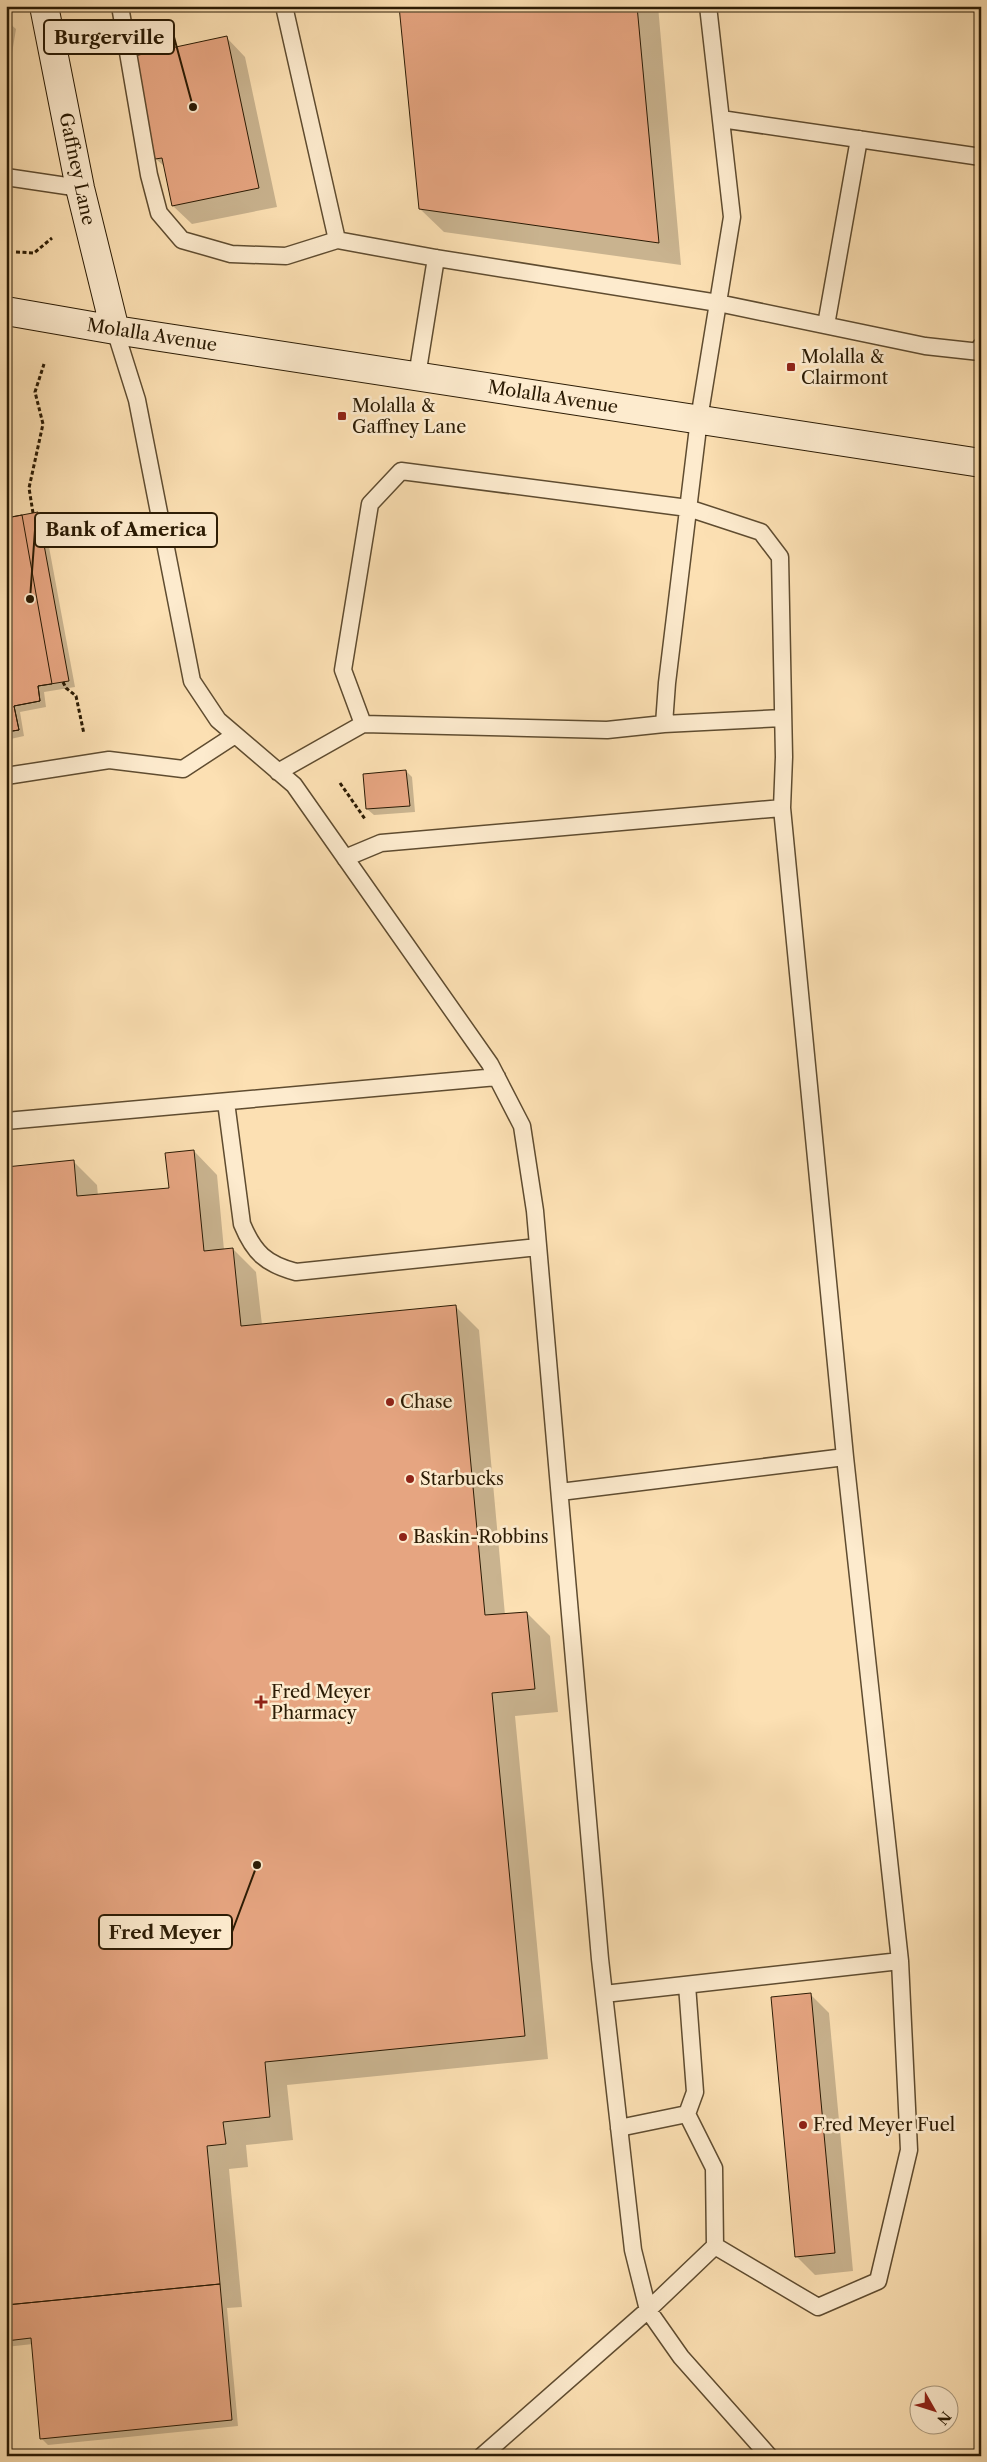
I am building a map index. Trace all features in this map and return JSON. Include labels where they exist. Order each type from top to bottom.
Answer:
[{"type":"main road","name":"Gaffney Lane","points":[[44,6],[80,188],[115,330]]},
{"type":"main road","name":"Molalla Avenue","points":[[6,311],[115,330],[981,463]]},
{"type":"lane","points":[[120,6],[149,174],[159,213],[182,240],[232,254],[286,256],[337,240],[436,258],[718,303],[925,346],[980,352],[981,346]]},
{"type":"lane","points":[[284,6],[337,240]]},
{"type":"lane","points":[[664,724],[667,683],[699,420],[732,217],[708,6]]},
{"type":"lane","points":[[721,119],[981,157]]},
{"type":"lane","points":[[826,325],[858,139]]},
{"type":"lane","points":[[6,177],[80,188]]},
{"type":"lane","points":[[417,376],[436,258]]},
{"type":"lane","points":[[115,330],[137,400],[192,681],[218,720],[294,785],[490,1064],[522,1126],[532,1185],[604,1994],[633,2250],[648,2310],[681,2356],[769,2456]]},
{"type":"lane","points":[[363,724],[343,670],[370,504],[401,470],[688,508],[761,532],[780,557],[783,718],[782,808],[845,1457],[900,1961],[909,2150],[878,2281],[818,2307],[715,2246]]},
{"type":"lane","points":[[278,772],[363,724],[607,730],[664,724],[783,718]]},
{"type":"lane","points":[[6,776],[109,760],[183,769],[235,735]]},
{"type":"lane","points":[[345,858],[381,843],[782,808]]},
{"type":"lane","points":[[6,1121],[497,1077]]},
{"type":"lane","points":[[226,1102],[242,1224],[249,1242],[262,1256],[278,1267],[296,1272],[538,1247]]},
{"type":"lane","points":[[560,1492],[845,1457]]},
{"type":"lane","points":[[604,1994],[900,1961]]},
{"type":"lane","points":[[482,2456],[648,2310],[715,2246],[714,2168],[687,2114],[695,2092],[687,1985]]},
{"type":"lane","points":[[619,2128],[687,2114]]},
{"type":"path","points":[[16,252],[34,253],[52,238]]},
{"type":"path","points":[[33,513],[29,488],[43,424],[35,392],[44,364]]},
{"type":"path","points":[[63,682],[66,688],[76,696],[89,762]]},
{"type":"path","points":[[340,783],[366,820]]},
{"type":"building","points":[[399,6],[637,6],[659,243],[419,209]]},
{"type":"building","points":[[227,36],[259,188],[172,206],[162,158],[155,159],[134,56]]},
{"type":"building","points":[[38,512],[69,681],[38,686],[40,701],[14,706],[19,730],[6,732],[6,518]]},
{"type":"building","points":[[22,515],[52,684],[38,686],[40,701],[14,706],[19,730],[6,732],[6,518]]},
{"type":"building","points":[[406,770],[410,806],[366,809],[363,774]]},
{"type":"building","points":[[194,1150],[204,1251],[233,1248],[241,1326],[456,1305],[485,1615],[527,1612],[535,1689],[492,1693],[525,2036],[265,2062],[270,2117],[223,2122],[226,2144],[207,2146],[220,2284],[6,2305],[6,1203],[10,1203],[6,1167],[74,1160],[77,1196],[169,1188],[165,1153]]},
{"type":"building","name":"Fred Meyer Fuel","points":[[811,1993],[835,2253],[795,2257],[771,1997]]},
{"type":"building","points":[[220,2284],[232,2420],[40,2439],[31,2338],[6,2341],[6,2305]]},
{"type":"place","name":"Burgerville","points":[[193,107]]},
{"type":"place","name":"Molalla & Clairmont","points":[[791,367]]},
{"type":"place","name":"Molalla & Gaffney Lane","points":[[342,416]]},
{"type":"place","name":"Bank of America","points":[[30,599]]},
{"type":"place","name":"Chase","points":[[390,1402]]},
{"type":"place","name":"Starbucks","points":[[410,1479]]},
{"type":"place","name":"Baskin-Robbins","points":[[403,1537]]},
{"type":"place","name":"Fred Meyer Pharmacy","points":[[261,1702]]},
{"type":"place","name":"Fred Meyer","points":[[257,1865]]},
{"type":"place","name":"Fred Meyer Fuel","points":[[803,2125]]}]
